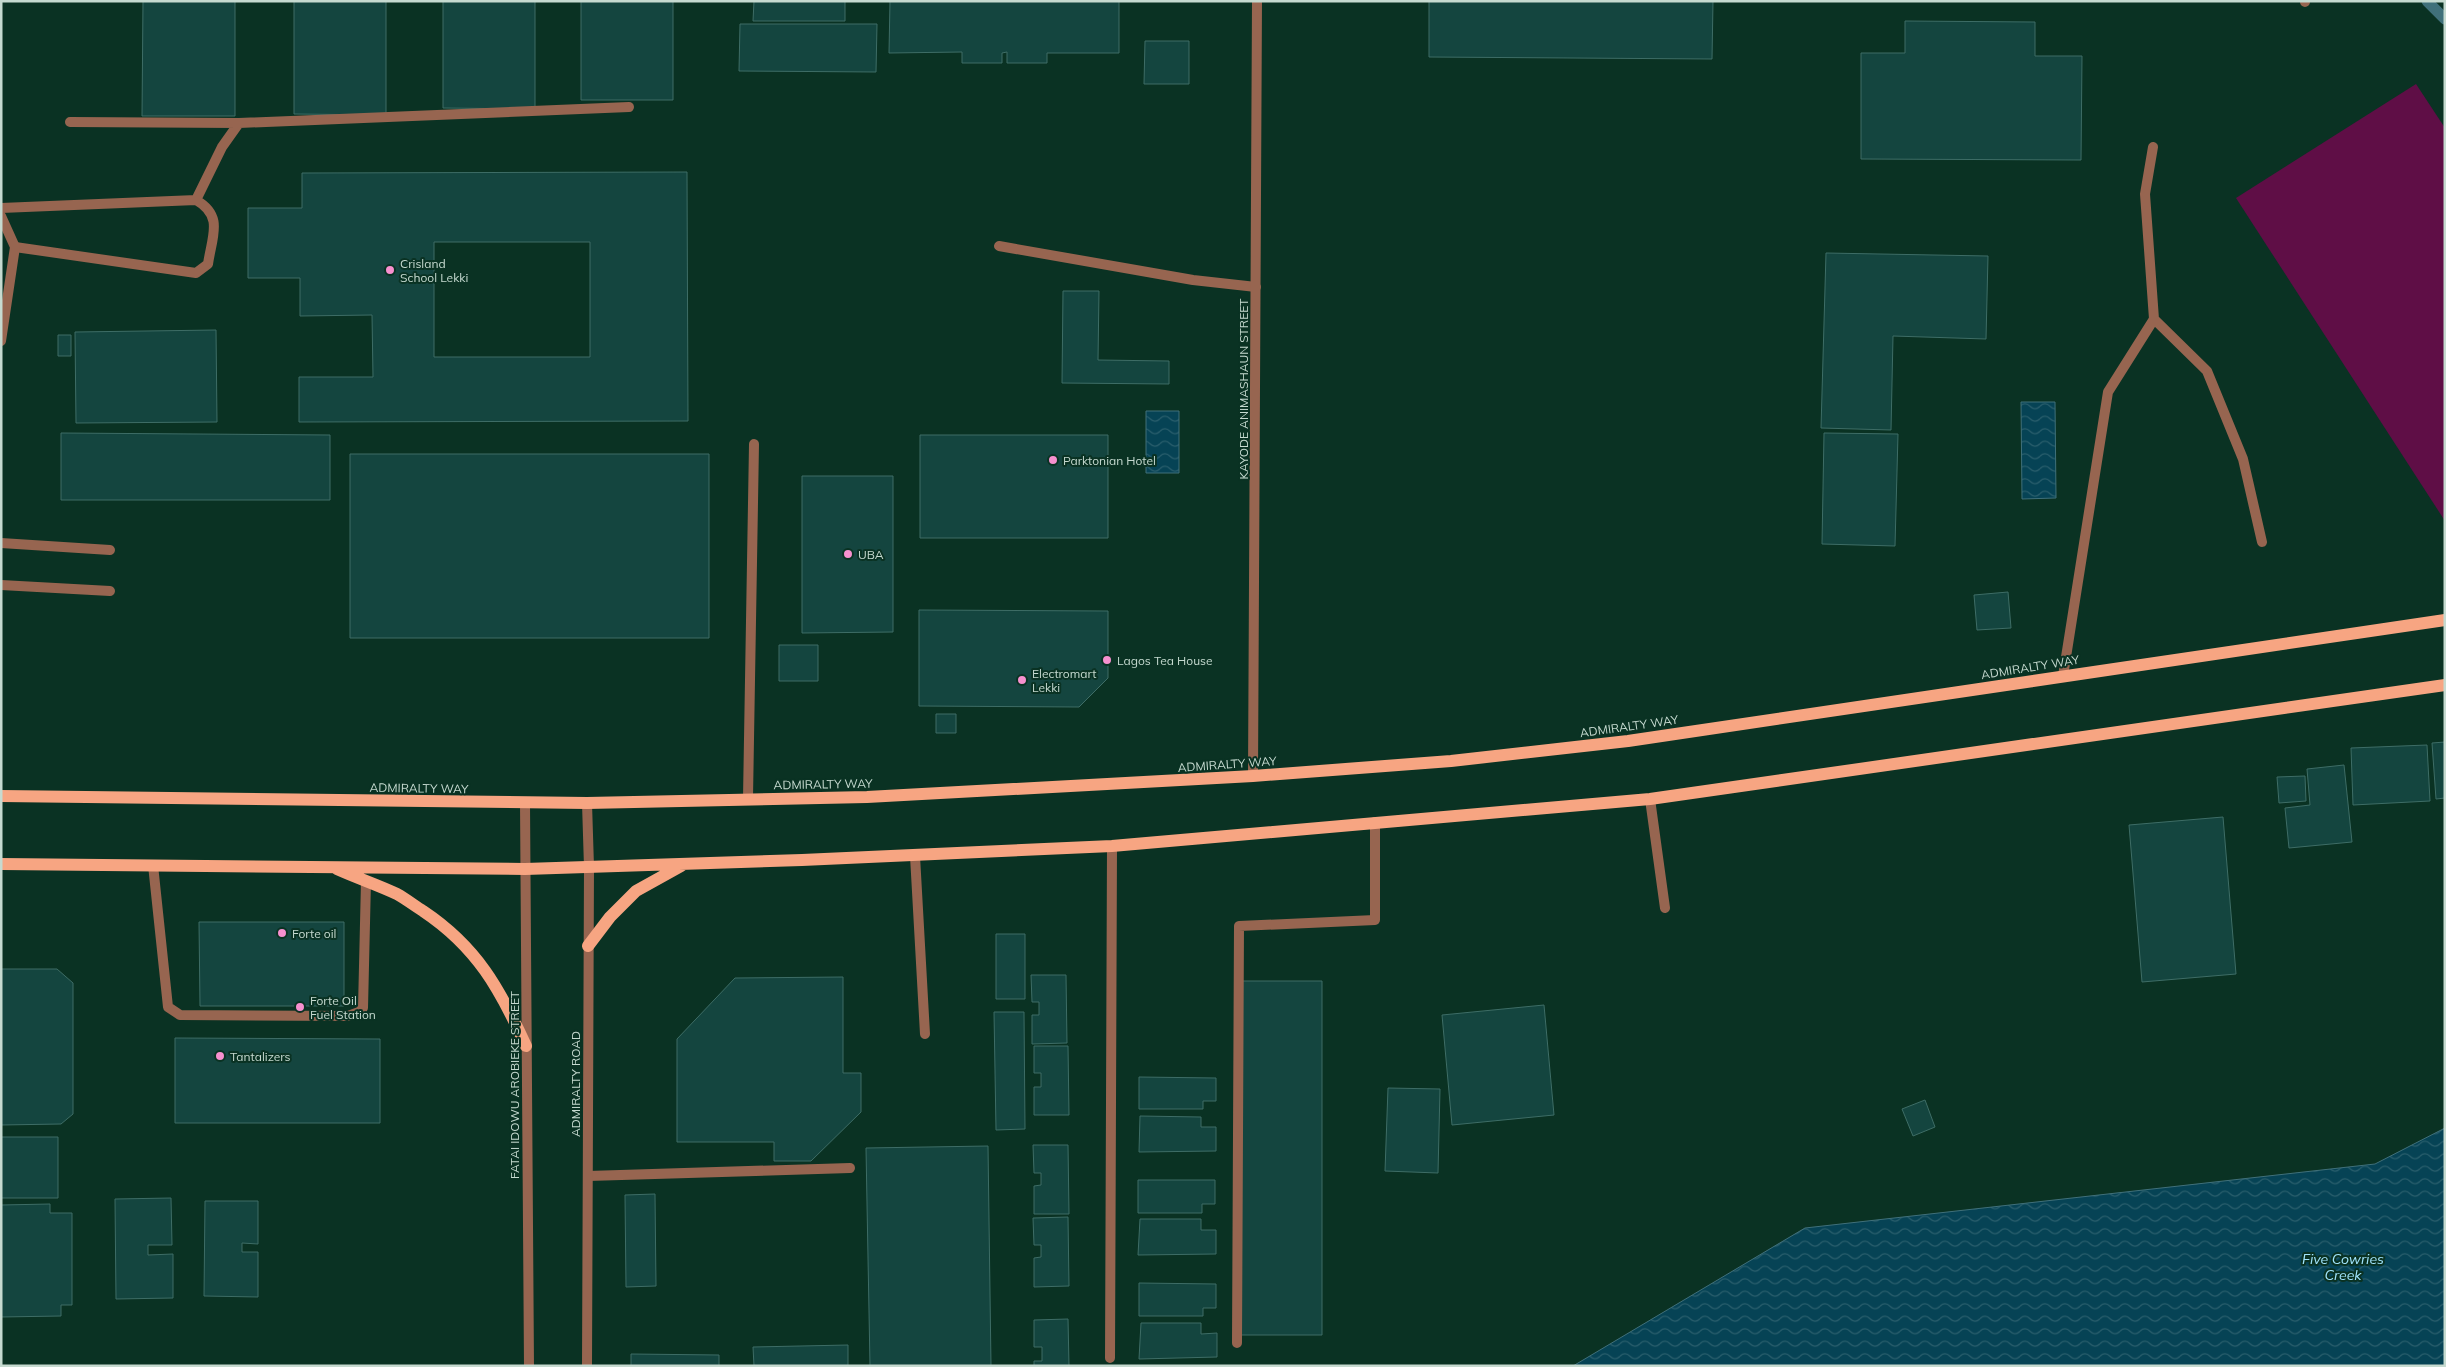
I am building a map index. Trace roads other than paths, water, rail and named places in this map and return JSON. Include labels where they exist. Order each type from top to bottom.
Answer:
[{"type":"main road","name":"ADMIRALTY WAY","points":[[1,796],[587,803],[748,798],[867,797],[1253,776],[1451,761],[1628,741],[2445,620]]},
{"type":"main road","points":[[1,864],[589,867],[915,856],[1112,846],[1650,799],[2445,685]]},
{"type":"main road","points":[[588,946],[610,917],[636,891],[684,864]]},
{"type":"main road","points":[[330,867],[399,895],[440,922],[470,948],[492,978],[507,1003],[526,1046]]},
{"type":"street","name":"KAYODE ANIMASHAUN STREET","points":[[1253,776],[1257,1]]},
{"type":"street","points":[[70,122],[238,123],[630,107]]},
{"type":"street","points":[[196,200],[222,147],[238,123]]},
{"type":"street","points":[[2063,676],[2108,392],[2154,319],[2144,194],[2153,147]]},
{"type":"street","points":[[1,208],[196,200],[208,207],[214,220],[208,264],[196,273],[15,248]]},
{"type":"street","points":[[1,216],[15,248],[1,341]]},
{"type":"street","points":[[999,246],[1193,280],[1256,287]]},
{"type":"street","points":[[2154,319],[2206,371],[2243,459],[2262,542]]},
{"type":"street","points":[[748,798],[754,444]]},
{"type":"street","points":[[1,543],[110,550]]},
{"type":"street","points":[[1,585],[110,591]]},
{"type":"street","points":[[1650,799],[1665,908]]},
{"type":"street","name":"FATAI IDOWU AROBIEKE STREET","points":[[525,803],[529,1366]]},
{"type":"street","name":"ADMIRALTY ROAD","points":[[587,803],[589,867],[587,1366]]},
{"type":"street","points":[[1237,1343],[1239,926],[1375,920],[1375,822]]},
{"type":"street","points":[[1110,1358],[1112,846]]},
{"type":"street","points":[[915,856],[925,1034]]},
{"type":"street","points":[[153,865],[168,1007],[180,1015],[348,1016],[359,1012],[363,1008],[366,881]]},
{"type":"street","points":[[588,1176],[850,1168]]},
{"type":"water","points":[[2021,402],[2055,402],[2056,498],[2022,499]]},
{"type":"water","points":[[1146,411],[1179,411],[1179,473],[1146,473]]},
{"type":"water","name":"Five Cowries Creek","points":[[2445,1128],[2445,1366],[1573,1366],[1805,1228],[2375,1164]]},
{"type":"waterway","points":[[2427,1],[2445,19]]},
{"type":"place","name":"Crisland School Lekki","points":[[390,270]]},
{"type":"place","name":"Parktonian Hotel","points":[[1053,460]]},
{"type":"place","name":"UBA","points":[[848,554]]},
{"type":"place","name":"Lagos Tea House","points":[[1107,660]]},
{"type":"place","name":"Electromart Lekki","points":[[1022,680]]},
{"type":"place","name":"Forte oil","points":[[282,933]]},
{"type":"place","name":"Forte Oil Fuel Station","points":[[300,1007]]},
{"type":"place","name":"Tantalizers","points":[[220,1056]]}]
